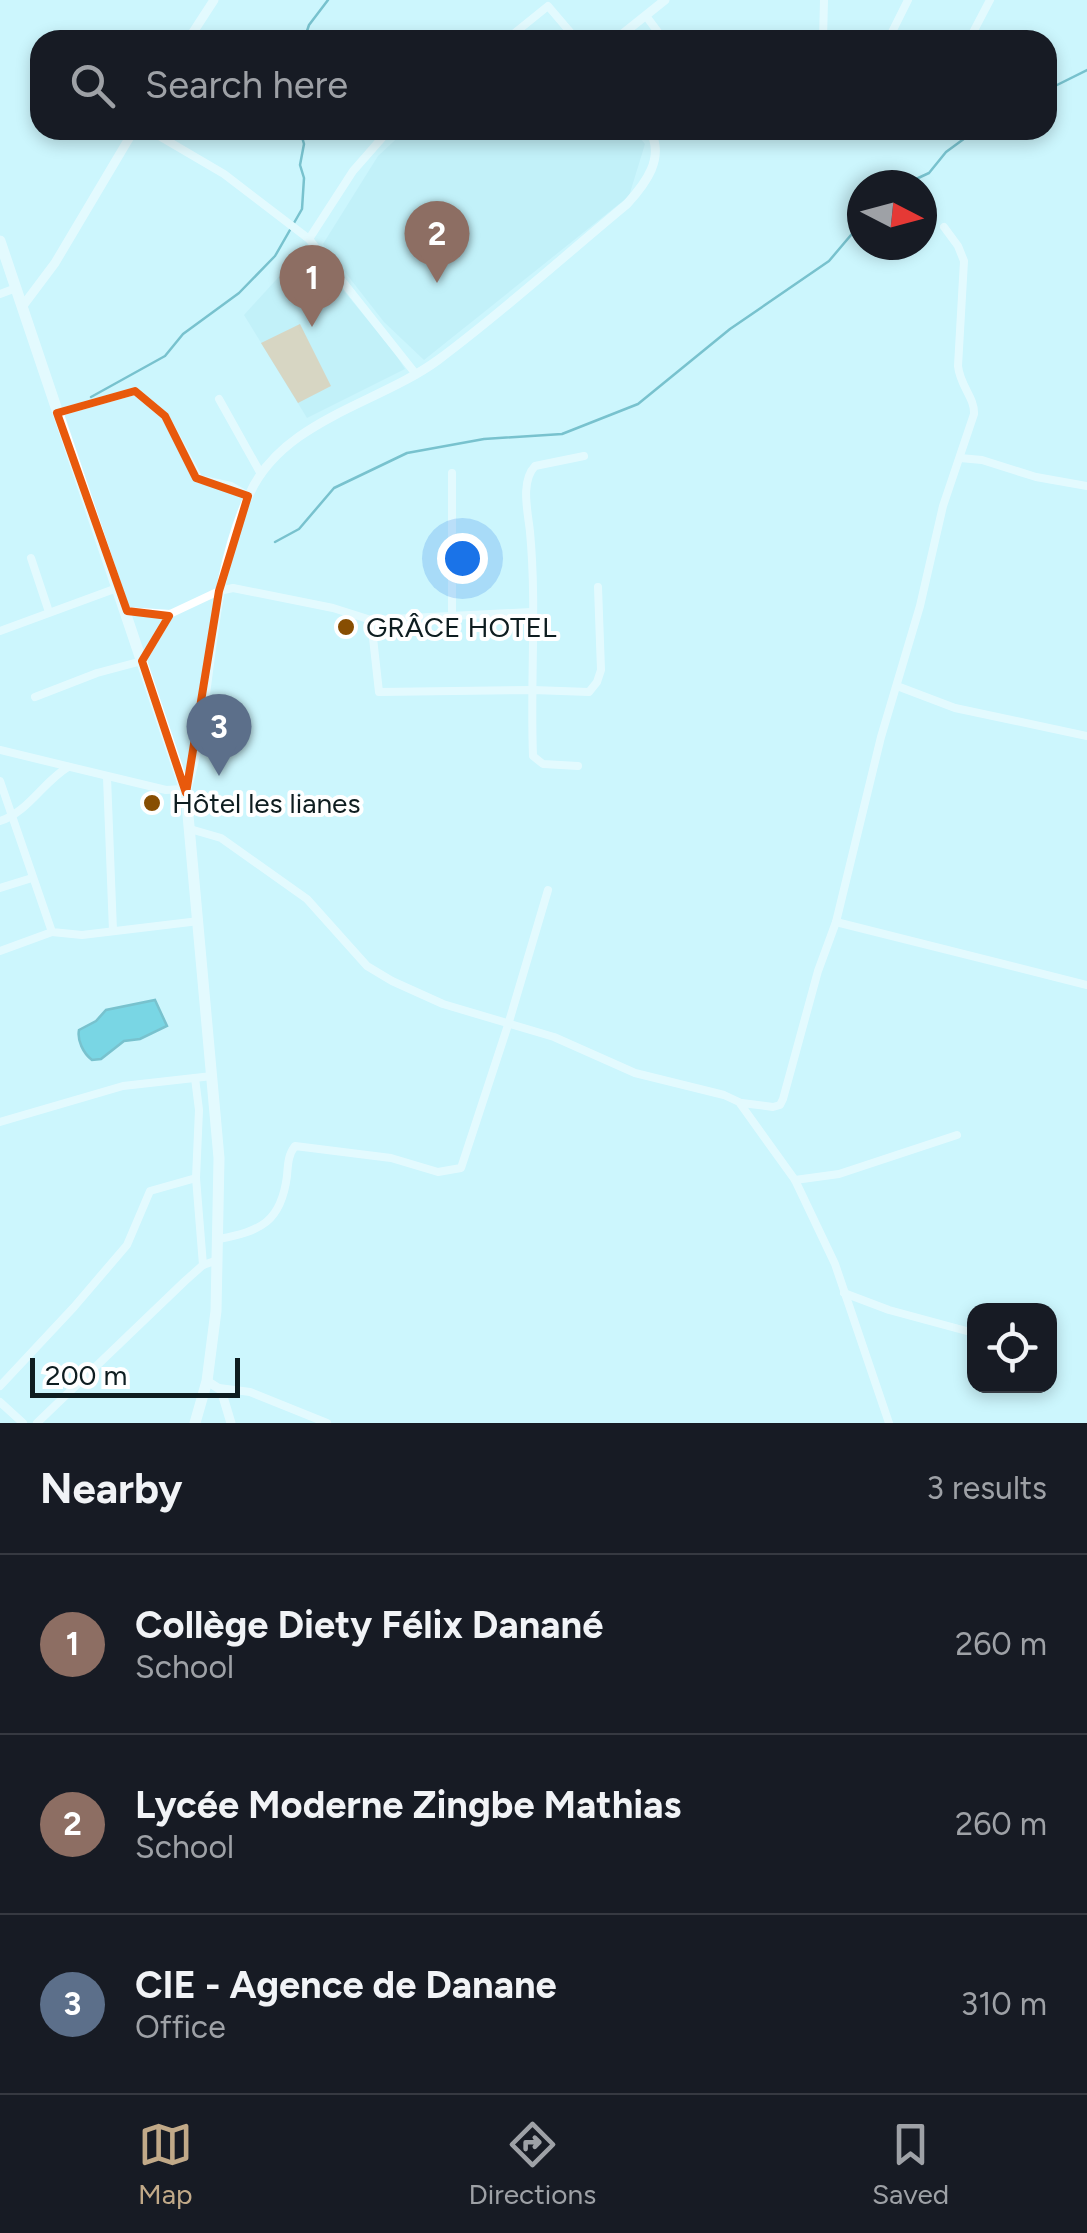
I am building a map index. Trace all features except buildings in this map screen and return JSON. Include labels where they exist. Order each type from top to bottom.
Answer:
[{"type":"main road","points":[[0,241],[184,791],[220,1158],[218,1260],[207,1380],[195,1423]]},
{"type":"street","points":[[194,30],[214,0]]},
{"type":"street","points":[[628,30],[665,0]]},
{"type":"street","points":[[823,30],[824,0]]},
{"type":"street","points":[[893,30],[908,0]]},
{"type":"street","points":[[974,30],[990,0]]},
{"type":"street","points":[[517,30],[546,3],[569,30]]},
{"type":"street","points":[[646,16],[656,30]]},
{"type":"street","points":[[22,307],[55,263],[128,140]]},
{"type":"street","points":[[167,140],[224,174],[310,239],[415,373]]},
{"type":"street","points":[[310,239],[353,171],[379,140]]},
{"type":"street","points":[[0,750],[169,791],[184,791],[198,752],[219,591],[248,496],[261,474],[274,457],[311,430],[415,373],[476,331],[626,204],[655,162],[654,140]]},
{"type":"street","points":[[190,829],[221,838],[307,899],[376,972],[443,1004],[554,1036],[634,1073],[739,1102],[773,1108],[780,1105],[836,922],[943,506],[975,410],[959,374],[964,261],[944,227]]},
{"type":"street","points":[[0,294],[16,288]]},
{"type":"street","points":[[57,413],[135,391],[165,416],[199,480],[231,486],[248,496]]},
{"type":"street","points":[[219,399],[261,474]]},
{"type":"street","points":[[578,766],[543,764],[533,756],[528,475],[542,462],[584,456]]},
{"type":"street","points":[[960,458],[1087,486]]},
{"type":"street","points":[[452,473],[452,617]]},
{"type":"street","points":[[31,558],[49,612]]},
{"type":"street","points":[[371,620],[379,692],[589,692],[598,682],[602,646],[598,586]]},
{"type":"street","points":[[0,631],[117,588]]},
{"type":"street","points":[[127,612],[170,614],[234,588],[371,620],[531,612]]},
{"type":"street","points":[[35,697],[96,673],[142,661],[170,614]]},
{"type":"street","points":[[897,686],[955,708],[1087,736]]},
{"type":"street","points":[[0,821],[14,817],[51,777],[68,767]]},
{"type":"street","points":[[107,777],[113,931]]},
{"type":"street","points":[[0,781],[52,932]]},
{"type":"street","points":[[0,888],[32,878]]},
{"type":"street","points":[[219,1240],[269,1222],[285,1192],[289,1155],[295,1146],[391,1158],[438,1172],[461,1168],[548,890]]},
{"type":"street","points":[[0,952],[52,932],[76,935],[199,920]]},
{"type":"street","points":[[836,922],[1087,985]]},
{"type":"street","points":[[0,1122],[123,1086],[212,1076]]},
{"type":"street","points":[[195,1078],[199,1110],[196,1178],[203,1266]]},
{"type":"street","points":[[739,1102],[795,1180],[835,1264],[889,1423]]},
{"type":"street","points":[[0,1114],[12,1116]]},
{"type":"street","points":[[795,1180],[839,1174],[957,1136]]},
{"type":"street","points":[[0,1386],[127,1245],[150,1191],[196,1178]]},
{"type":"street","points":[[38,1423],[203,1266],[218,1260]]},
{"type":"street","points":[[844,1293],[967,1331]]},
{"type":"street","points":[[207,1380],[226,1399],[231,1423]]},
{"type":"street","points":[[219,1388],[250,1392],[327,1423]]},
{"type":"street","points":[[0,1402],[23,1423]]},
{"type":"highlighted area","points":[[135,391],[165,416],[196,478],[248,496],[219,591],[186,793],[142,661],[169,616],[127,611],[57,413]]},
{"type":"shaded area","points":[[395,140],[642,140],[645,144],[629,196],[424,360],[384,322],[323,244],[378,156]]},
{"type":"shaded area","points":[[307,246],[405,369],[307,418],[244,315]]},
{"type":"shaded area","points":[[300,324],[331,386],[298,403],[261,343]]},
{"type":"water","points":[[155,1000],[167,1026],[140,1039],[124,1041],[101,1059],[92,1060],[86,1054],[79,1030],[106,1010]]},
{"type":"waterway","points":[[307,30],[328,0]]},
{"type":"waterway","points":[[1057,85],[1087,70]]},
{"type":"waterway","points":[[91,397],[165,356],[183,334],[239,293],[275,256],[302,209],[303,140]]},
{"type":"waterway","points":[[931,170],[962,140]]},
{"type":"waterway","points":[[275,542],[299,529],[334,488],[407,453],[484,439],[562,434],[638,404],[730,329],[829,261],[847,240]]},
{"type":"place","name":"Lycée Moderne Zingbe Mathias","points":[[437,283]]},
{"type":"place","name":"Collège Diety Félix Danané","points":[[312,327]]},
{"type":"place","name":"GRÂCE HOTEL","points":[[346,627]]},
{"type":"place","name":"CIE - Agence de Danane","points":[[219,776]]},
{"type":"place","name":"Hôtel les lianes","points":[[152,803]]}]
